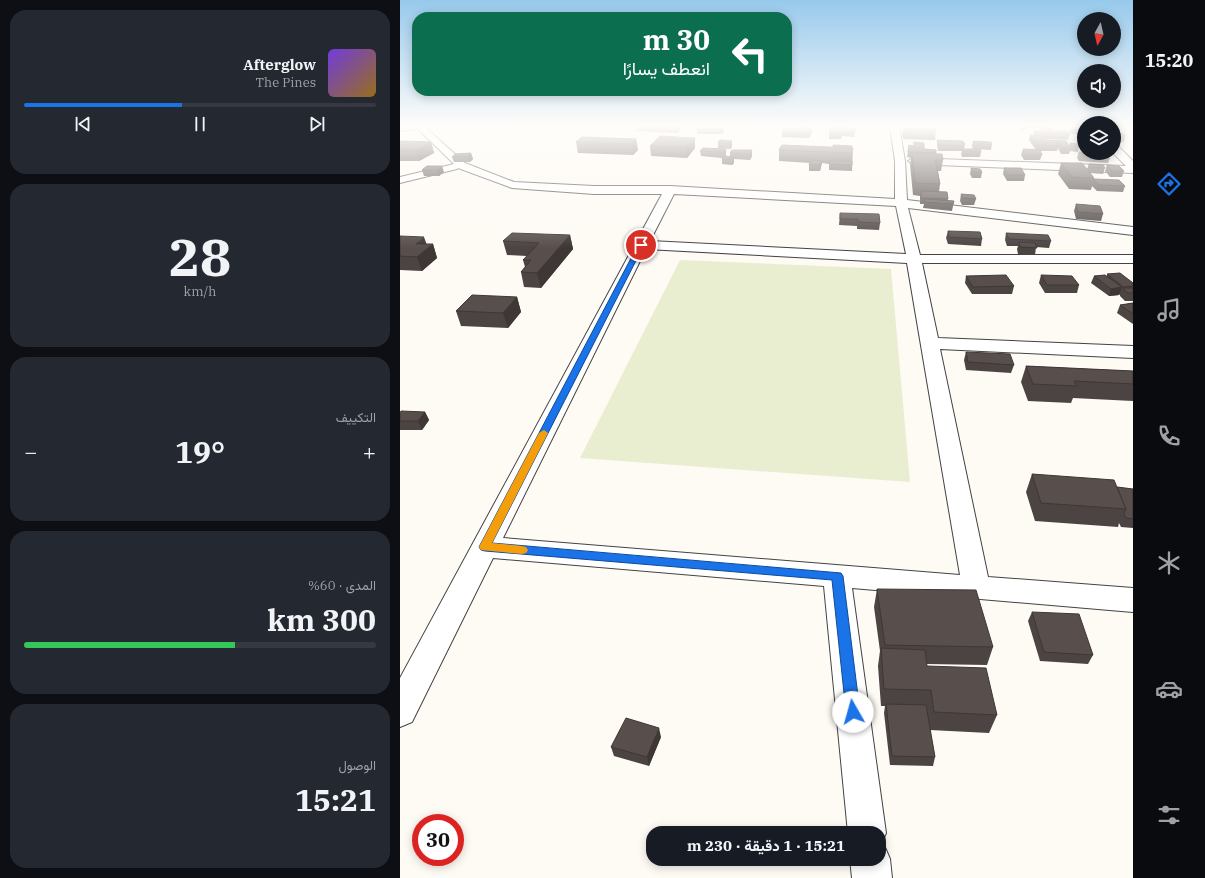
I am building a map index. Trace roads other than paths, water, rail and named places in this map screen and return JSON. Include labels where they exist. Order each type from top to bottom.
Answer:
[{"type":"street","points":[[400,180],[453,167]]},
{"type":"street","points":[[466,167],[512,185],[594,190],[670,190],[901,203],[1133,231]]},
{"type":"street","points":[[900,167],[901,203],[914,259],[976,587]]},
{"type":"street","points":[[1074,167],[1133,169]]},
{"type":"street","points":[[400,711],[670,190]]},
{"type":"street","points":[[641,245],[914,259],[1133,259]]},
{"type":"street","points":[[930,343],[1133,352]]},
{"type":"street","points":[[485,547],[1133,600]]},
{"type":"street","points":[[837,576],[866,826]]},
{"type":"street","points":[[871,866],[872,878]]}]
